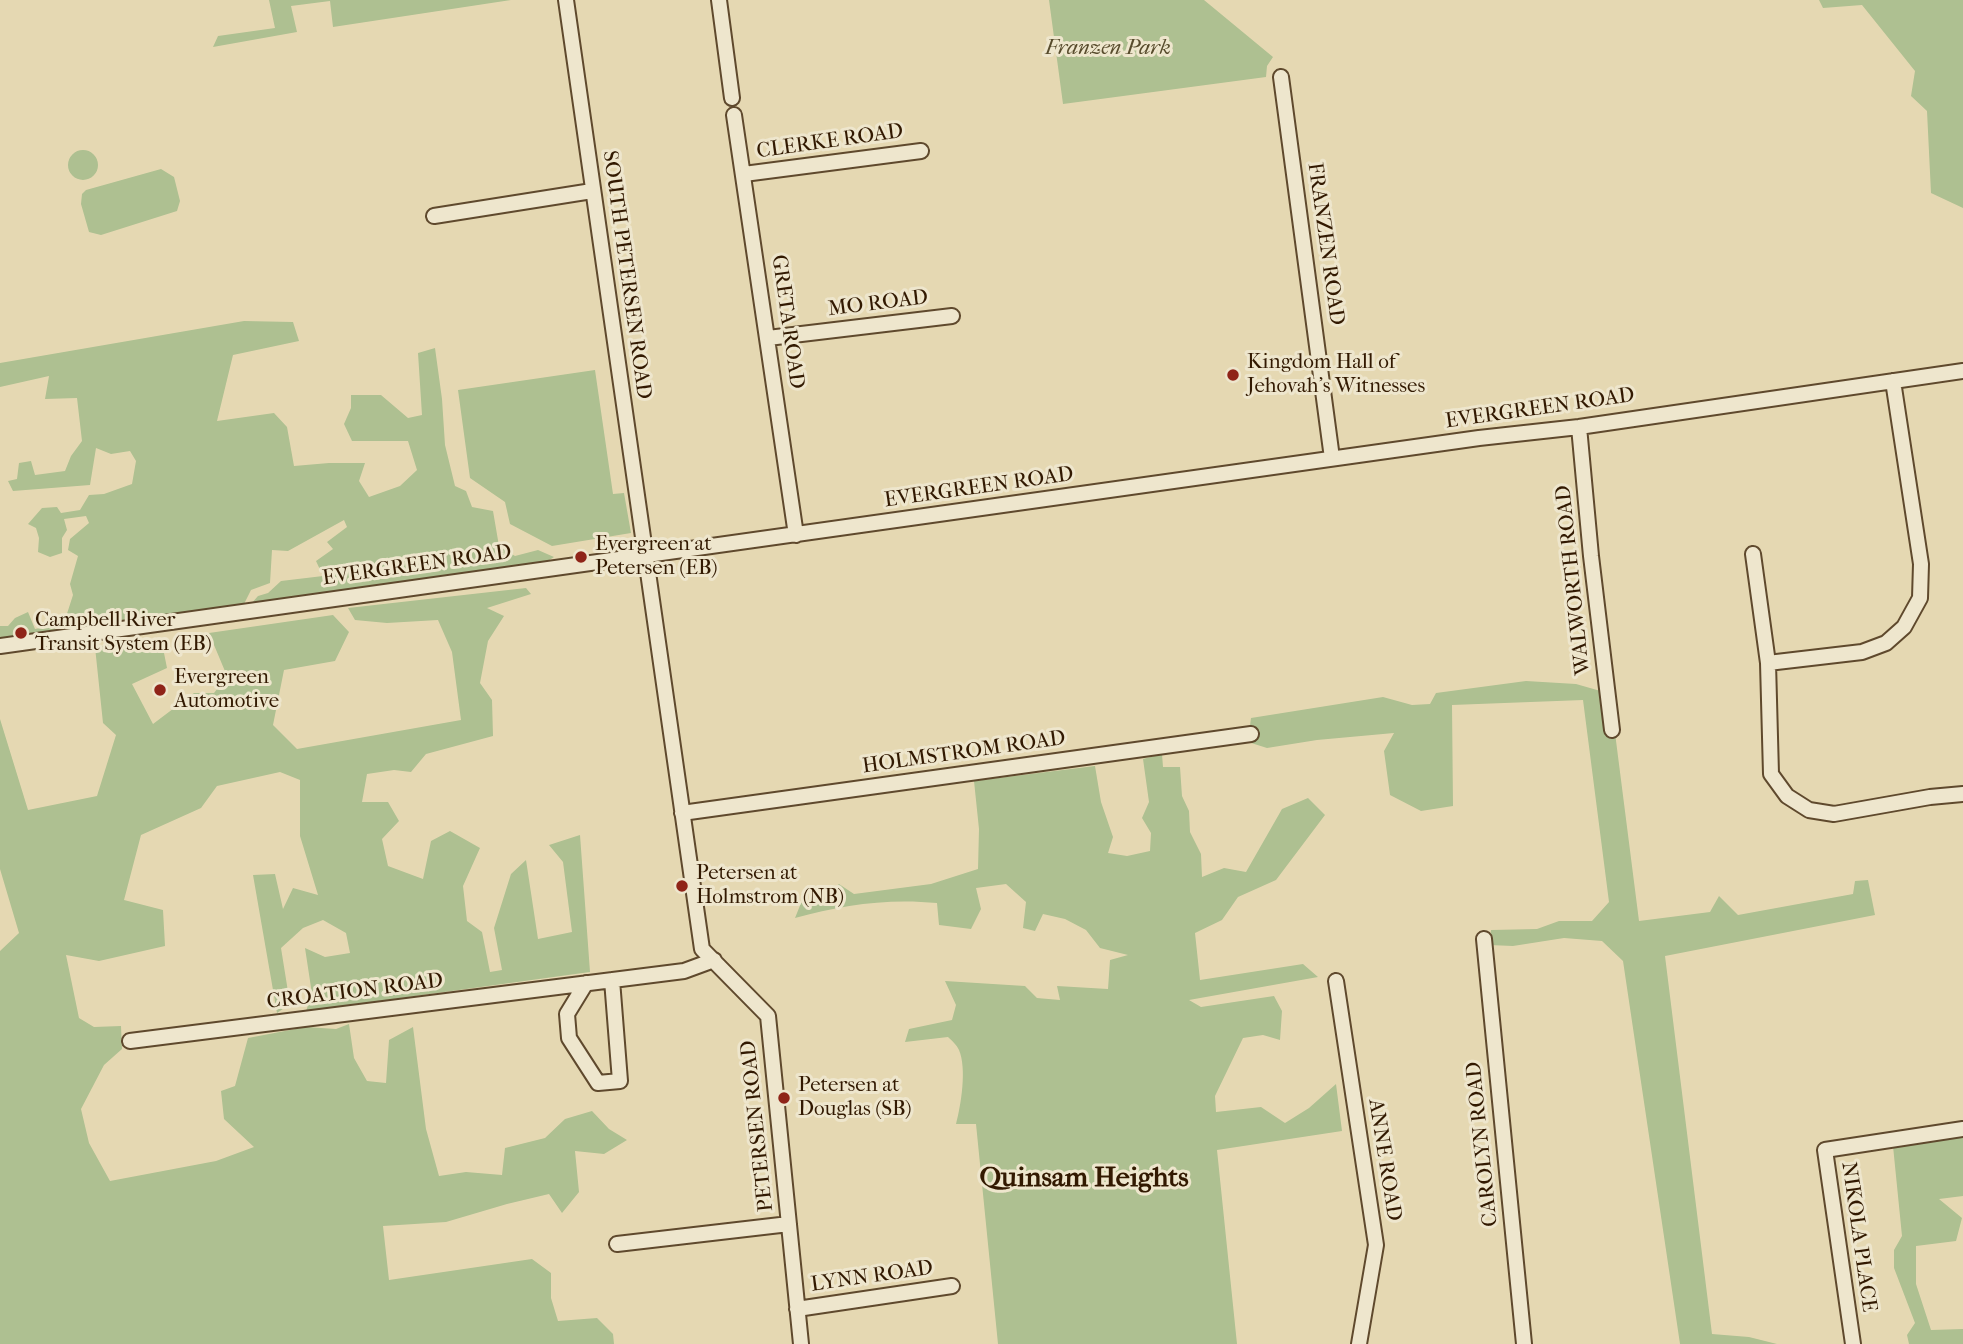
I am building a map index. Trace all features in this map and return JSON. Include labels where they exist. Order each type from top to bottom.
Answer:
[{"type":"street","name":"SOUTH PETERSEN ROAD","points":[[566,0],[645,555]]},
{"type":"street","points":[[719,0],[732,98]]},
{"type":"street","name":"FRANZEN ROAD","points":[[1281,77],[1332,458]]},
{"type":"street","name":"GRETA ROAD","points":[[734,115],[796,535]]},
{"type":"street","name":"CLERKE ROAD","points":[[744,174],[921,151]]},
{"type":"street","points":[[434,216],[592,191]]},
{"type":"street","name":"MO ROAD","points":[[768,338],[952,316]]},
{"type":"street","name":"EVERGREEN ROAD","points":[[0,646],[1963,370]]},
{"type":"street","points":[[1768,663],[1862,652],[1886,643],[1904,627],[1920,598],[1921,564],[1893,381]]},
{"type":"street","name":"WALWORTH ROAD","points":[[1579,426],[1612,730]]},
{"type":"street","points":[[1753,554],[1768,663],[1772,774],[1787,796],[1809,810],[1834,814],[1963,794]]},
{"type":"street","name":"PETERSEN ROAD","points":[[645,555],[702,949],[768,1016],[801,1344]]},
{"type":"street","name":"HOLMSTROM ROAD","points":[[682,813],[1251,734]]},
{"type":"street","name":"CAROLYN ROAD","points":[[1484,939],[1524,1344]]},
{"type":"street","name":"CROATION ROAD","points":[[131,1041],[684,971],[713,960]]},
{"type":"street","points":[[586,983],[567,1014],[569,1038],[598,1083],[620,1081],[612,980]]},
{"type":"street","name":"ANNE ROAD","points":[[1336,981],[1376,1245],[1359,1344]]},
{"type":"street","name":"NIKOLA PLACE","points":[[1853,1344],[1825,1150],[1963,1129]]},
{"type":"street","points":[[617,1244],[789,1224]]},
{"type":"street","name":"LYNN ROAD","points":[[797,1309],[952,1286]]},
{"type":"green space","points":[[269,0],[511,0],[333,27],[330,1],[291,6],[297,32],[213,47],[218,36],[275,28]]},
{"type":"green space","name":"Franzen Park","points":[[1049,0],[1204,0],[1273,57],[1267,66],[1266,77],[1063,104]]},
{"type":"green space","points":[[1819,0],[1963,0],[1963,208],[1931,193],[1927,111],[1911,96],[1915,71],[1862,5],[1823,8]]},
{"type":"green space","points":[[83,150],[89,151],[97,159],[97,171],[89,179],[83,180],[77,179],[69,171],[68,165],[69,159],[77,151]]},
{"type":"green space","points":[[161,169],[174,177],[180,201],[177,211],[101,235],[89,232],[81,204],[82,194],[86,190]]},
{"type":"green space","points":[[244,321],[293,322],[299,341],[233,355],[217,421],[274,413],[287,427],[294,466],[365,463],[359,481],[369,497],[400,486],[417,470],[408,441],[352,441],[344,424],[351,408],[351,395],[381,395],[408,418],[422,415],[418,353],[435,348],[445,445],[455,486],[466,491],[472,507],[493,511],[499,546],[515,556],[538,550],[554,557],[540,566],[251,604],[281,581],[323,576],[316,561],[333,549],[327,542],[347,527],[344,520],[288,551],[272,550],[270,583],[251,590],[243,606],[0,642],[0,626],[8,626],[15,618],[28,612],[35,629],[64,623],[73,595],[70,584],[78,556],[68,550],[70,539],[89,523],[86,516],[64,519],[67,530],[62,538],[62,553],[50,557],[38,552],[39,538],[36,528],[28,524],[42,508],[57,507],[61,513],[80,510],[89,495],[104,494],[132,484],[136,461],[130,451],[111,454],[96,448],[90,485],[13,491],[8,481],[17,479],[19,463],[31,461],[35,475],[65,471],[71,456],[82,441],[77,398],[45,399],[49,376],[0,387],[0,363]]},
{"type":"green space","points":[[595,370],[613,494],[624,493],[631,533],[552,546],[510,524],[505,502],[470,478],[458,390]]},
{"type":"green space","points":[[526,588],[531,594],[487,608],[504,616],[488,641],[480,683],[492,700],[493,736],[426,754],[411,772],[394,770],[367,774],[362,802],[388,802],[399,821],[382,839],[388,866],[423,879],[431,841],[450,831],[480,848],[463,886],[467,921],[482,932],[490,972],[502,970],[494,928],[511,874],[526,860],[538,939],[572,932],[563,862],[549,845],[580,835],[590,972],[306,1011],[312,994],[305,948],[325,957],[350,953],[346,933],[323,920],[303,928],[281,948],[290,1004],[277,1013],[253,875],[275,874],[283,909],[293,888],[318,895],[300,836],[300,780],[280,772],[217,786],[201,808],[141,835],[124,900],[163,910],[165,946],[99,961],[66,955],[79,1018],[94,1027],[121,1026],[122,1049],[104,1065],[81,1109],[89,1143],[110,1181],[216,1161],[254,1147],[224,1119],[221,1091],[235,1086],[248,1038],[306,1027],[336,1029],[349,1024],[354,1058],[367,1081],[386,1083],[389,1040],[413,1027],[426,1129],[439,1176],[466,1172],[502,1175],[505,1148],[545,1138],[565,1119],[592,1111],[609,1129],[627,1140],[604,1154],[575,1151],[579,1192],[562,1213],[549,1194],[446,1222],[383,1226],[389,1280],[532,1259],[551,1273],[551,1298],[558,1321],[597,1318],[613,1334],[614,1344],[0,1344],[0,951],[19,933],[0,869],[0,719],[28,810],[97,796],[116,735],[103,723],[95,647],[137,641],[164,653],[167,668],[132,684],[153,724],[194,693],[214,693],[227,676],[209,633],[333,615],[349,632],[335,661],[284,670],[273,725],[297,749],[461,720],[452,652],[438,620],[387,623],[355,620],[348,608]]},
{"type":"green space","points":[[1526,681],[1576,684],[1604,692],[1614,725],[1639,921],[1710,912],[1719,896],[1738,915],[1853,894],[1855,881],[1868,880],[1875,915],[1665,956],[1712,1334],[1749,1337],[1777,1344],[1680,1344],[1623,961],[1602,941],[1564,938],[1513,946],[1489,945],[1491,930],[1537,929],[1559,921],[1592,921],[1609,902],[1583,700],[1452,705],[1453,806],[1421,811],[1390,795],[1384,751],[1394,733],[1267,748],[1248,742],[1251,718],[1383,697],[1412,705],[1430,704],[1436,693]]},
{"type":"green space","points":[[1162,754],[1163,767],[1180,767],[1182,796],[1189,811],[1190,832],[1201,854],[1202,877],[1224,868],[1246,872],[1282,809],[1308,798],[1325,815],[1276,880],[1238,897],[1222,920],[1195,933],[1200,980],[1303,964],[1318,977],[1189,1000],[1201,1007],[1274,996],[1282,1011],[1280,1040],[1263,1035],[1243,1038],[1215,1096],[1216,1112],[1261,1107],[1285,1123],[1309,1108],[1336,1084],[1342,1131],[1217,1150],[1237,1344],[998,1344],[976,1124],[956,1124],[962,1087],[961,1058],[958,1048],[948,1037],[905,1042],[909,1029],[952,1020],[956,1005],[945,981],[1025,986],[1037,998],[1060,1000],[1057,986],[1108,989],[1110,960],[1128,955],[1100,948],[1086,930],[1065,919],[1043,914],[1035,931],[1023,928],[1026,902],[1006,884],[976,888],[981,909],[971,929],[939,925],[937,903],[901,901],[865,904],[795,918],[801,903],[826,896],[839,884],[854,894],[931,884],[978,869],[979,829],[974,781],[1095,766],[1101,802],[1113,837],[1108,853],[1127,856],[1150,851],[1151,833],[1142,818],[1149,802],[1143,759]]},
{"type":"green space","points":[[1963,1136],[1963,1196],[1939,1199],[1962,1218],[1956,1241],[1916,1246],[1916,1284],[1931,1330],[1963,1329],[1963,1344],[1909,1344],[1907,1335],[1915,1323],[1894,1268],[1894,1250],[1902,1236],[1893,1146]]},
{"type":"place","name":"Kingdom Hall of Jehovah's Witnesses","points":[[1233,375]]},
{"type":"place","name":"Evergreen at Petersen (EB)","points":[[581,557]]},
{"type":"place","name":"Campbell River Transit System (EB)","points":[[21,633]]},
{"type":"place","name":"Evergreen Automotive","points":[[160,690]]},
{"type":"place","name":"Petersen at Holmstrom (NB)","points":[[682,886]]},
{"type":"place","name":"Petersen at Douglas (SB)","points":[[784,1098]]},
{"type":"district","name":"Quinsam Heights","points":[[1084,1179]]}]
